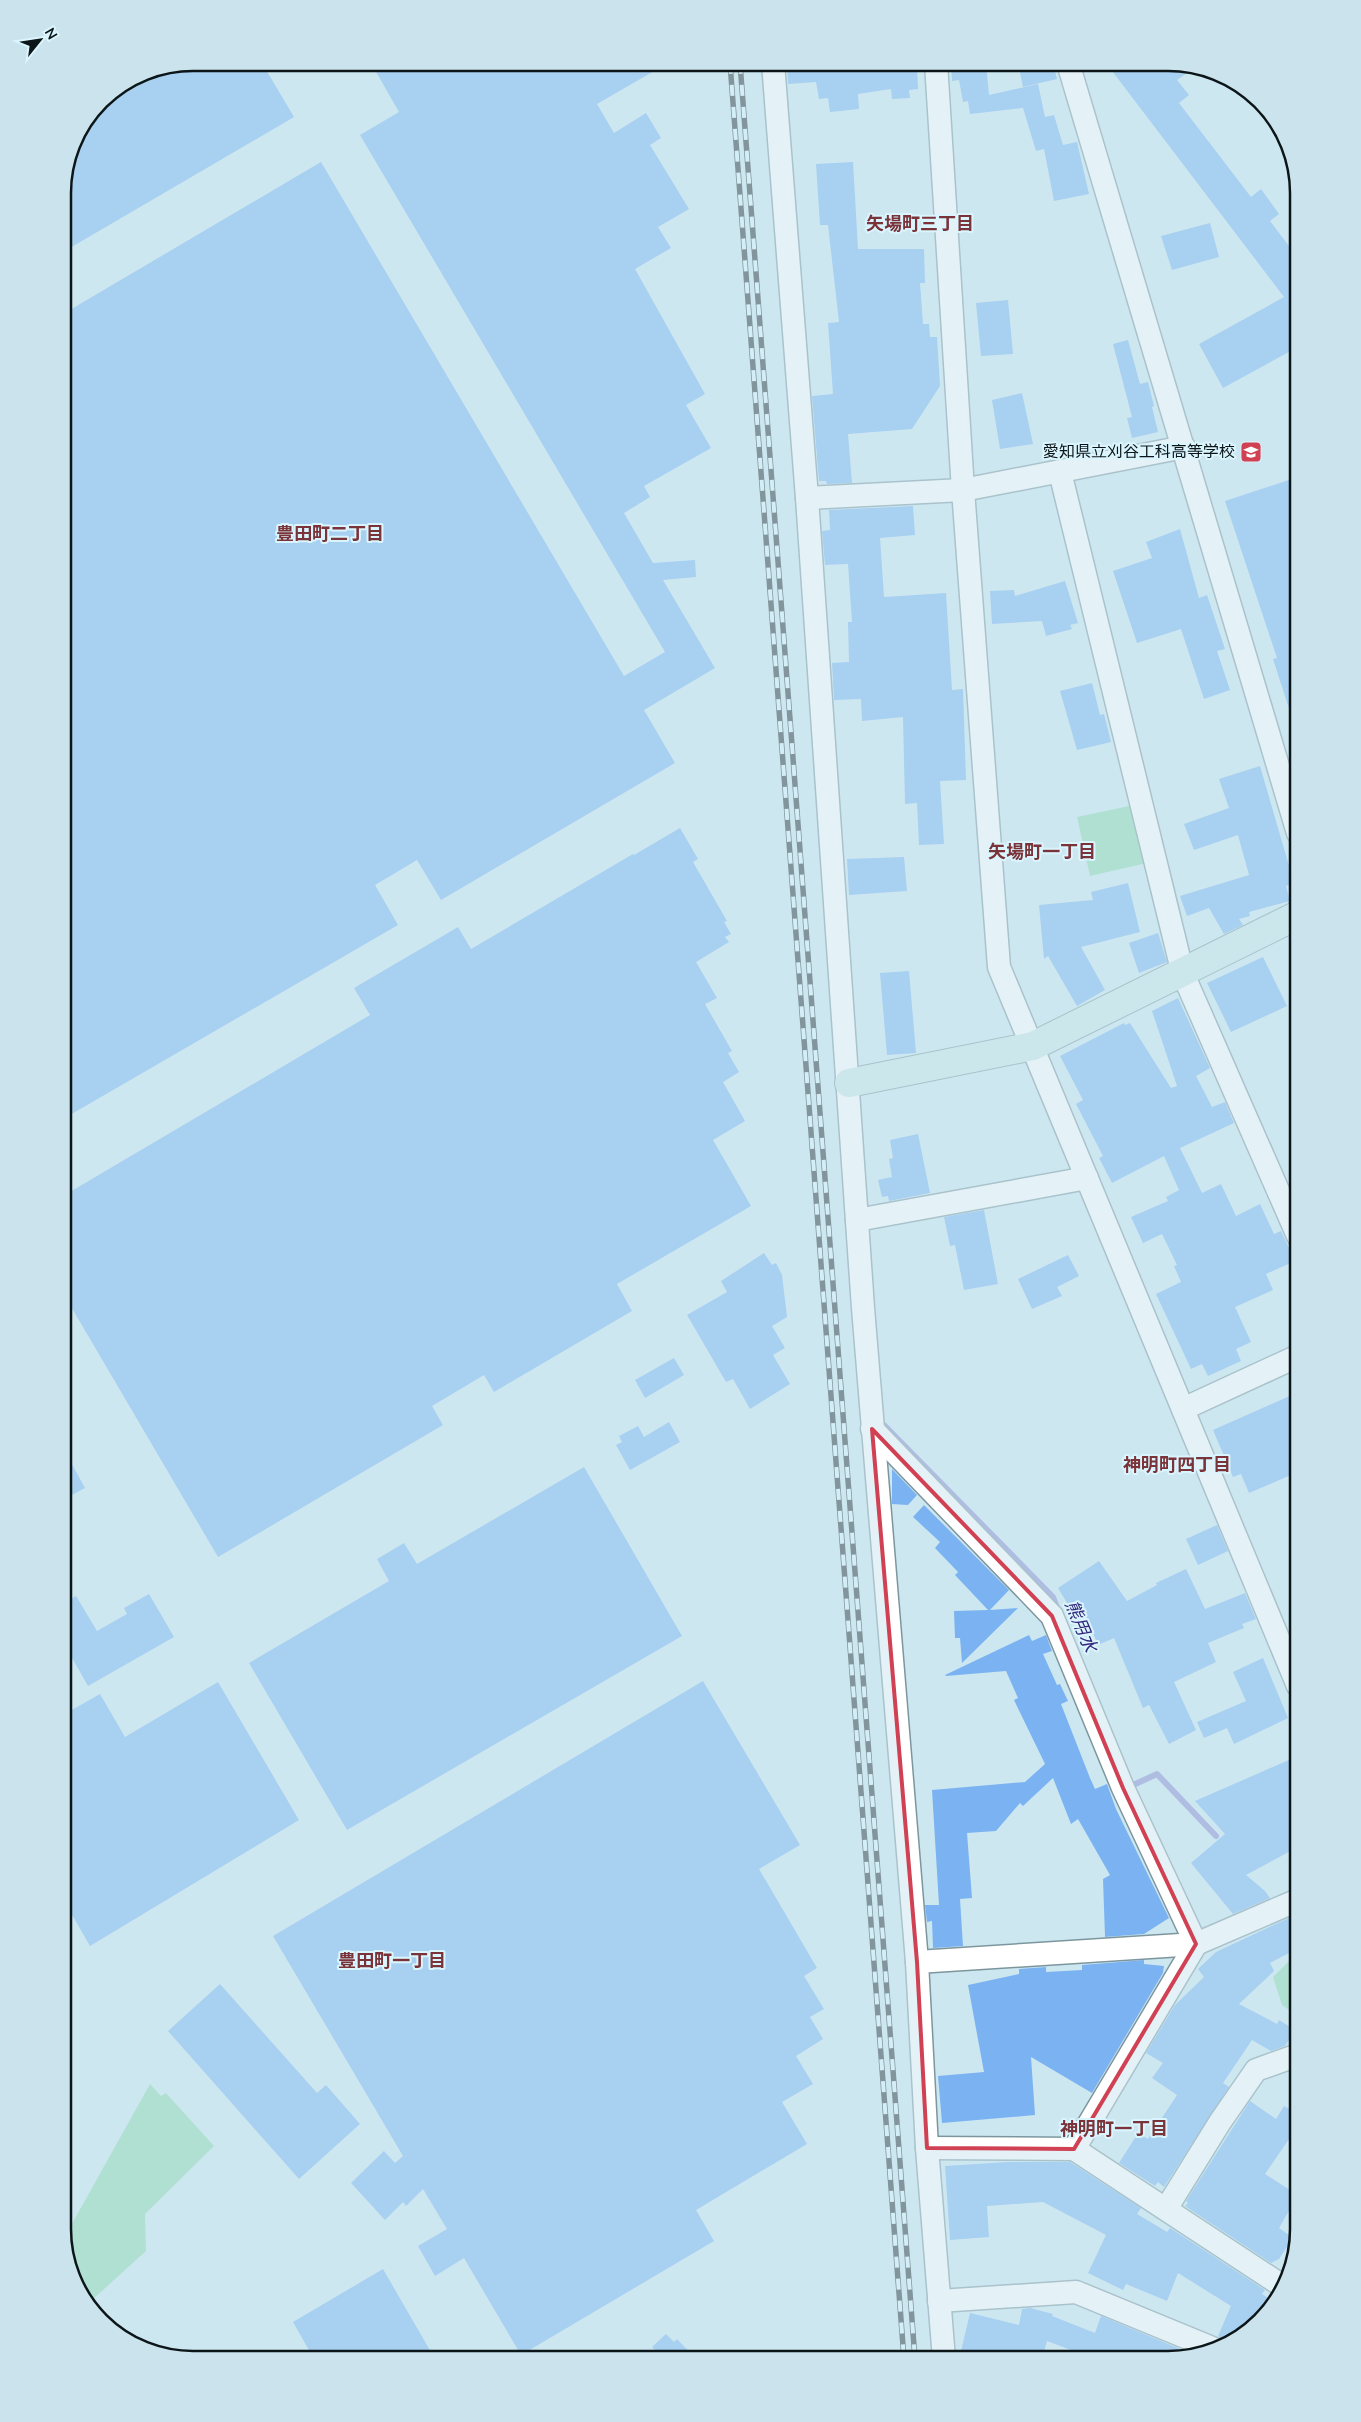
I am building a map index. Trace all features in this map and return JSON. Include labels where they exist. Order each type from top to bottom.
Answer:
[{"type":"street","points":[[774,72],[807,498],[872,1429],[917,1962],[926,2148],[943,2351]]},
{"type":"street","points":[[937,72],[963,490],[999,967],[1290,1667]]},
{"type":"street","points":[[1071,72],[1290,806]]},
{"type":"street","points":[[807,498],[963,490],[1184,447]]},
{"type":"street","points":[[1060,472],[1183,974],[1290,1218]]},
{"type":"street","points":[[849,1083],[1033,1046],[1183,974],[1290,919]]},
{"type":"street","points":[[857,1220],[1087,1178]]},
{"type":"street","points":[[1182,1409],[1290,1360]]},
{"type":"street","points":[[872,1429],[1052,1616],[1123,1788],[1196,1944]]},
{"type":"street","points":[[917,1962],[1196,1944],[1290,1903]]},
{"type":"street","points":[[1074,2148],[1196,1944]]},
{"type":"street","points":[[1166,2209],[1220,2122],[1256,2070],[1290,2058]]},
{"type":"street","points":[[926,2148],[1074,2148],[1277,2282]]},
{"type":"street","points":[[939,2301],[1076,2292],[1205,2345]]},
{"type":"highlighted area","points":[[872,1429],[1052,1616],[1123,1788],[1196,1944],[1074,2149],[927,2148],[917,1962]]},
{"type":"green space","points":[[1134,805],[1147,863],[1090,876],[1077,817]]},
{"type":"green space","points":[[1290,1960],[1290,2010],[1282,2005],[1273,1977]]},
{"type":"green space","points":[[150,2084],[161,2096],[166,2093],[214,2146],[145,2214],[146,2251],[93,2299],[75,2260],[71,2225]]},
{"type":"building","points":[[267,71],[294,117],[72,247],[72,177],[75,162],[92,125],[107,107],[125,92],[146,81],[177,72]]},
{"type":"building","points":[[376,71],[653,71],[597,104],[614,133],[646,113],[661,138],[650,145],[689,209],[658,227],[671,248],[635,269],[705,394],[686,405],[711,448],[644,486],[650,497],[624,513],[653,563],[695,560],[696,577],[663,580],[715,668],[644,710],[675,763],[441,900],[417,860],[375,885],[398,925],[72,1114],[72,309],[321,162],[624,676],[665,652],[360,135],[399,112]]},
{"type":"building","points":[[787,72],[917,72],[918,89],[909,90],[910,98],[892,99],[891,89],[858,94],[859,109],[830,112],[828,98],[819,99],[816,82],[788,84]]},
{"type":"building","points":[[951,72],[987,72],[989,95],[1038,84],[1045,117],[1054,115],[1063,145],[1077,142],[1089,194],[1054,201],[1044,149],[1036,151],[1023,108],[970,114],[968,101],[963,102],[959,80],[952,81]]},
{"type":"building","points":[[1020,72],[1055,72],[1057,79],[1023,87]]},
{"type":"building","points":[[1113,72],[1186,73],[1177,80],[1189,95],[1179,103],[1251,197],[1261,189],[1279,214],[1270,221],[1290,247],[1290,351],[1223,388],[1199,344],[1284,297]]},
{"type":"building","points":[[853,162],[858,249],[924,249],[925,283],[920,283],[923,324],[929,324],[930,337],[937,337],[940,386],[912,429],[848,434],[852,483],[827,484],[826,481],[819,481],[812,396],[833,394],[828,323],[839,322],[828,225],[820,225],[816,164]]},
{"type":"building","points":[[1210,223],[1219,257],[1172,270],[1161,236]]},
{"type":"building","points":[[1008,300],[1013,354],[981,356],[976,303]]},
{"type":"building","points":[[1128,340],[1140,384],[1148,382],[1158,432],[1132,438],[1127,418],[1132,417],[1113,344]]},
{"type":"building","points":[[1022,393],[1033,444],[1000,449],[992,400]]},
{"type":"building","points":[[1290,480],[1290,712],[1273,659],[1277,658],[1225,501]]},
{"type":"building","points":[[913,506],[915,535],[880,538],[884,597],[946,593],[952,690],[963,689],[966,780],[940,781],[944,844],[919,845],[917,803],[905,804],[903,717],[862,721],[861,699],[834,700],[832,663],[849,662],[848,622],[852,622],[848,564],[825,565],[822,531],[830,530],[829,510]]},
{"type":"building","points":[[1180,529],[1199,598],[1207,595],[1225,649],[1217,651],[1230,690],[1204,699],[1181,629],[1137,643],[1113,571],[1152,558],[1146,542]]},
{"type":"building","points":[[1065,581],[1078,623],[1070,625],[1072,629],[1046,636],[1042,621],[992,624],[990,591],[1014,590],[1015,596]]},
{"type":"building","points":[[1092,683],[1100,715],[1104,714],[1111,742],[1077,750],[1060,691]]},
{"type":"building","points":[[1260,766],[1290,869],[1290,884],[1286,886],[1290,901],[1249,912],[1250,916],[1239,919],[1243,925],[1224,934],[1209,908],[1187,916],[1180,896],[1249,875],[1238,835],[1194,850],[1184,824],[1229,808],[1219,779]]},
{"type":"building","points":[[680,828],[698,859],[693,862],[727,921],[724,922],[731,934],[725,937],[729,942],[696,962],[717,998],[705,1004],[732,1051],[728,1053],[739,1072],[723,1082],[745,1121],[713,1140],[751,1206],[617,1284],[632,1311],[494,1392],[484,1375],[432,1406],[443,1425],[218,1557],[71,1307],[72,1191],[370,1015],[354,988],[458,927],[471,949]]},
{"type":"building","points":[[904,857],[907,891],[849,895],[847,859]]},
{"type":"building","points":[[1128,883],[1140,932],[1081,947],[1105,990],[1077,1006],[1048,956],[1044,959],[1039,905],[1093,900],[1091,892]]},
{"type":"building","points":[[1158,933],[1167,962],[1139,973],[1129,943]]},
{"type":"building","points":[[1263,957],[1287,1006],[1231,1032],[1207,983]]},
{"type":"building","points":[[909,971],[916,1053],[887,1055],[880,973]]},
{"type":"building","points":[[1178,998],[1210,1068],[1196,1076],[1212,1107],[1225,1102],[1234,1123],[1180,1148],[1202,1193],[1221,1184],[1236,1216],[1260,1204],[1274,1234],[1281,1231],[1290,1250],[1290,1263],[1266,1274],[1273,1290],[1235,1307],[1251,1342],[1236,1349],[1241,1361],[1208,1376],[1202,1364],[1191,1369],[1156,1294],[1181,1282],[1174,1266],[1177,1265],[1162,1234],[1143,1243],[1131,1217],[1168,1201],[1166,1197],[1179,1190],[1164,1156],[1112,1183],[1099,1158],[1103,1156],[1076,1104],[1083,1100],[1060,1056],[1124,1023],[1125,1025],[1130,1023],[1171,1088],[1177,1086],[1152,1011]]},
{"type":"building","points":[[918,1134],[930,1193],[889,1201],[888,1196],[882,1197],[878,1180],[892,1177],[889,1159],[893,1158],[890,1140]]},
{"type":"building","points":[[984,1210],[998,1284],[964,1290],[955,1245],[950,1246],[944,1217]]},
{"type":"building","points":[[764,1253],[772,1265],[776,1263],[782,1275],[787,1317],[772,1326],[785,1348],[773,1355],[790,1384],[750,1409],[733,1379],[726,1382],[687,1315],[727,1292],[721,1281]]},
{"type":"building","points":[[1068,1255],[1079,1276],[1057,1287],[1062,1296],[1032,1309],[1018,1279]]},
{"type":"building","points":[[674,1358],[684,1375],[645,1398],[635,1380]]},
{"type":"building","points":[[1290,1396],[1290,1475],[1249,1493],[1241,1474],[1233,1477],[1213,1430]]},
{"type":"building","points":[[669,1422],[680,1442],[630,1470],[616,1445],[622,1442],[619,1436],[638,1426],[644,1437]]},
{"type":"building","points":[[71,1463],[85,1488],[71,1495]]},
{"type":"building","points":[[584,1467],[682,1636],[347,1830],[249,1663],[389,1581],[377,1559],[404,1543],[417,1564]]},
{"type":"building","points":[[892,1469],[917,1495],[908,1505],[892,1504]]},
{"type":"building","points":[[924,1505],[1009,1590],[990,1610],[1018,1608],[962,1663],[960,1638],[955,1638],[954,1611],[988,1610],[955,1575],[958,1572],[935,1548],[940,1542],[913,1517]]},
{"type":"building","points":[[1217,1525],[1228,1551],[1198,1565],[1186,1539]]},
{"type":"building","points":[[1099,1561],[1127,1601],[1157,1585],[1156,1583],[1186,1569],[1205,1609],[1245,1593],[1256,1619],[1242,1624],[1244,1628],[1208,1643],[1216,1662],[1174,1682],[1196,1730],[1169,1744],[1149,1705],[1143,1708],[1114,1638],[1098,1645],[1084,1611],[1075,1616],[1058,1588]]},
{"type":"building","points":[[149,1594],[174,1637],[88,1686],[71,1657],[71,1599],[76,1596],[97,1631],[127,1614],[124,1608]]},
{"type":"building","points":[[1029,1635],[1032,1641],[1046,1635],[1052,1651],[1043,1654],[1057,1685],[1060,1684],[1068,1701],[1061,1704],[1090,1778],[1095,1789],[1107,1784],[1116,1809],[1169,1918],[1144,1934],[1105,1937],[1103,1879],[1110,1875],[1078,1819],[1071,1824],[1053,1778],[1023,1806],[1020,1803],[996,1831],[967,1833],[972,1898],[960,1899],[963,1946],[933,1948],[932,1921],[927,1922],[925,1905],[939,1905],[932,1790],[1025,1782],[1045,1764],[1014,1700],[1018,1698],[1006,1671],[945,1675]]},
{"type":"building","points":[[1263,1658],[1288,1718],[1234,1744],[1227,1728],[1204,1738],[1197,1722],[1246,1701],[1233,1672]]},
{"type":"building","points":[[703,1681],[800,1845],[759,1869],[817,1968],[804,1976],[824,2009],[810,2017],[823,2039],[796,2056],[813,2084],[782,2102],[807,2144],[696,2210],[714,2241],[529,2350],[518,2350],[464,2258],[435,2276],[418,2246],[447,2229],[423,2189],[406,2206],[403,2202],[385,2220],[351,2183],[384,2151],[395,2163],[403,2156],[273,1936]]},
{"type":"building","points":[[218,1682],[299,1820],[90,1946],[71,1913],[71,1710],[100,1694],[125,1737]]},
{"type":"building","points":[[1290,1759],[1290,1851],[1246,1875],[1265,1891],[1270,1898],[1233,1914],[1191,1863],[1225,1834],[1195,1801]]},
{"type":"building","points":[[1290,1917],[1290,1953],[1270,1963],[1274,1971],[1239,2004],[1277,2024],[1279,2020],[1290,2027],[1290,2038],[1285,2046],[1271,2051],[1252,2040],[1223,2083],[1229,2087],[1164,2187],[1158,2182],[1155,2186],[1119,2163],[1138,2133],[1148,2139],[1177,2095],[1152,2078],[1163,2063],[1146,2053],[1175,2005],[1204,1977],[1198,1969],[1216,1952]]},
{"type":"building","points":[[1144,1960],[1144,1964],[1164,1966],[1163,1973],[1092,2093],[1031,2057],[1035,2115],[942,2123],[938,2076],[984,2072],[968,1985],[1019,1974],[1019,1969],[1046,1967],[1046,1972],[1082,1970],[1082,1965]]},
{"type":"building","points":[[220,1984],[317,2093],[326,2085],[360,2124],[299,2179],[168,2031]]},
{"type":"building","points":[[1250,2101],[1276,2119],[1284,2106],[1290,2109],[1290,2138],[1265,2174],[1290,2190],[1290,2209],[1279,2228],[1290,2236],[1289,2244],[1279,2259],[1271,2263],[1185,2206],[1188,2203],[1186,2201]]},
{"type":"building","points":[[1008,2162],[1070,2162],[1141,2208],[1137,2214],[1167,2232],[1170,2228],[1265,2290],[1262,2294],[1268,2298],[1242,2326],[1221,2338],[1218,2336],[1231,2306],[1178,2273],[1167,2301],[1126,2284],[1123,2290],[1088,2273],[1106,2235],[1043,2202],[987,2206],[989,2237],[950,2240],[945,2166]]},
{"type":"building","points":[[383,2269],[430,2350],[309,2350],[293,2322]]},
{"type":"building","points":[[1030,2308],[1053,2314],[1052,2316],[1095,2333],[1101,2316],[1180,2349],[1168,2351],[1073,2351],[1047,2341],[1044,2351],[961,2351],[970,2313],[1019,2325],[1022,2309]]},
{"type":"building","points":[[666,2334],[674,2342],[677,2339],[688,2351],[655,2350],[652,2347]]},
{"type":"waterway","name":"熊用水","points":[[883,1424],[1053,1597],[1058,1610]]},
{"type":"waterway","name":"熊用水","points":[[1130,1781],[1131,1786],[1157,1774],[1216,1836]]},
{"type":"railway","points":[[731,72],[903,2351]]},
{"type":"railway","points":[[741,72],[914,2351]]},
{"type":"place","name":"愛知県立刈谷工科高等学校","points":[[1251,452]]},
{"type":"district","name":"矢場町三丁目","points":[[920,224]]},
{"type":"district","name":"豊田町二丁目","points":[[330,534]]},
{"type":"district","name":"矢場町一丁目","points":[[1042,852]]},
{"type":"district","name":"神明町四丁目","points":[[1177,1465]]},
{"type":"district","name":"豊田町一丁目","points":[[392,1961]]},
{"type":"district","name":"神明町一丁目","points":[[1114,2129]]}]
